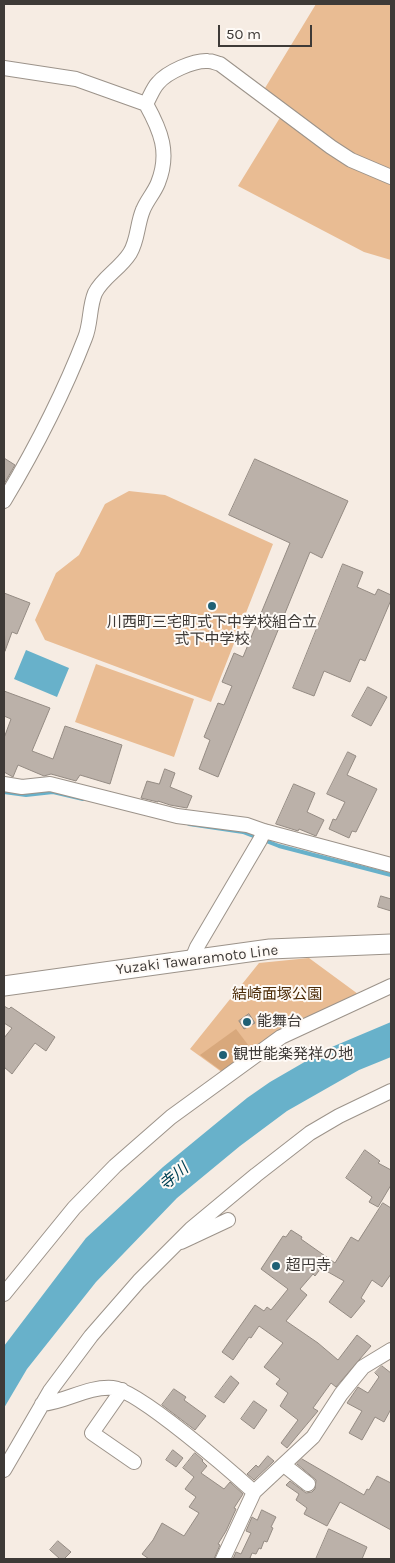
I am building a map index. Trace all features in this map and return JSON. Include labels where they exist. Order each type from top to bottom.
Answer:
[{"type":"main road","name":"Yuzaki Tawaramoto Line","points":[[4,986],[270,949],[391,944]]},
{"type":"street","points":[[146,104],[158,83],[165,76],[195,63],[209,61],[220,64],[331,147],[351,160],[391,177]]},
{"type":"street","points":[[4,68],[76,79],[146,104],[159,128],[164,154],[158,183],[142,211],[135,241],[130,253],[119,267],[104,280],[95,293],[86,335],[71,374],[32,454],[4,502]]},
{"type":"street","points":[[4,784],[22,787],[50,784],[177,816],[247,825],[391,865]]},
{"type":"street","points":[[192,959],[197,947],[264,831]]},
{"type":"street","points":[[4,1294],[74,1208],[115,1166],[172,1117],[281,1036],[391,986]]},
{"type":"street","points":[[4,1470],[50,1391],[91,1336],[140,1281],[191,1229],[310,1133],[347,1112],[391,1091]]},
{"type":"street","points":[[176,1244],[228,1220]]},
{"type":"street","points":[[223,1559],[254,1492],[313,1437],[341,1394],[363,1367],[391,1350]]},
{"type":"street","points":[[42,1404],[52,1403],[95,1389],[113,1388],[122,1390],[144,1403],[254,1492]]},
{"type":"street","points":[[122,1390],[92,1433],[134,1462]]},
{"type":"street","points":[[284,1465],[308,1484]]},
{"type":"green space","points":[[316,4],[391,4],[391,172],[345,152],[262,93]]},
{"type":"green space","points":[[281,116],[391,182],[391,260],[364,252],[238,186]]},
{"type":"green space","points":[[129,491],[165,495],[273,544],[211,702],[45,640],[35,620],[56,573],[79,555],[105,504]]},
{"type":"green space","points":[[96,664],[194,699],[174,757],[75,722]]},
{"type":"green space","name":"結崎面塚公園","points":[[309,958],[358,994],[274,1035],[223,1073],[190,1049],[259,963]]},
{"type":"shaded area","points":[[236,1029],[252,1050],[223,1072],[200,1055]]},
{"type":"water","points":[[26,650],[69,668],[57,697],[14,679]]},
{"type":"water","name":"寺川","points":[[391,1022],[391,1057],[359,1070],[287,1111],[240,1146],[177,1198],[96,1282],[27,1369],[4,1408],[4,1346],[86,1238],[163,1167],[247,1098],[270,1082],[327,1049]]},
{"type":"building","points":[[4,458],[15,465],[4,484]]},
{"type":"building","points":[[255,459],[348,501],[322,558],[310,552],[218,777],[199,769],[210,740],[204,737],[218,703],[224,705],[232,686],[222,682],[234,653],[243,657],[290,543],[229,515]]},
{"type":"building","points":[[343,564],[363,572],[357,587],[375,595],[378,589],[391,595],[391,600],[365,661],[360,659],[350,682],[324,671],[314,696],[293,688]]},
{"type":"building","points":[[4,593],[30,603],[17,634],[12,632],[5,651]]},
{"type":"building","points":[[368,687],[387,697],[371,726],[352,716]]},
{"type":"building","points":[[4,691],[50,708],[32,751],[53,759],[65,726],[122,745],[110,784],[80,775],[76,781],[51,774],[44,776],[18,765],[13,777],[4,772],[4,738],[11,719],[4,716]]},
{"type":"building","points":[[348,752],[356,756],[347,775],[377,789],[356,832],[352,831],[349,838],[329,829],[333,819],[336,820],[345,802],[327,794]]},
{"type":"building","points":[[165,769],[175,773],[170,787],[192,796],[187,808],[141,798],[147,781],[159,784]]},
{"type":"building","points":[[294,784],[315,793],[307,812],[324,820],[316,836],[299,829],[298,831],[276,824]]},
{"type":"building","points":[[381,896],[391,899],[391,911],[378,907]]},
{"type":"building","points":[[4,1006],[9,1009],[11,1007],[55,1037],[46,1051],[35,1043],[12,1074],[4,1067],[4,1038],[12,1028],[4,1023]]},
{"type":"building","name":"能舞台","points":[[249,1014],[255,1023],[244,1029],[239,1021]]},
{"type":"building","points":[[365,1150],[380,1161],[378,1163],[391,1170],[391,1185],[378,1207],[369,1202],[372,1197],[346,1178]]},
{"type":"building","points":[[383,1203],[391,1208],[391,1274],[382,1287],[372,1280],[361,1298],[365,1301],[351,1318],[329,1302],[344,1281],[321,1268],[300,1289],[307,1295],[286,1321],[318,1343],[338,1360],[357,1335],[371,1346],[336,1387],[331,1383],[313,1408],[318,1411],[287,1448],[281,1443],[298,1420],[280,1406],[288,1393],[276,1384],[280,1379],[264,1367],[283,1343],[259,1326],[233,1360],[222,1352],[255,1305],[264,1311],[267,1307],[271,1310],[288,1289],[261,1269],[283,1236],[286,1237],[291,1230],[335,1263],[351,1237],[358,1241]]},
{"type":"building","points":[[382,1366],[391,1373],[391,1409],[384,1422],[375,1417],[362,1440],[349,1433],[362,1411],[347,1403],[358,1387],[368,1393],[379,1377],[375,1373]]},
{"type":"building","points":[[231,1376],[239,1383],[224,1403],[215,1397]]},
{"type":"building","points":[[174,1389],[186,1397],[184,1400],[206,1416],[195,1430],[162,1405]]},
{"type":"building","points":[[254,1401],[267,1410],[254,1429],[241,1419]]},
{"type":"building","points":[[173,1450],[183,1458],[176,1467],[166,1460]]},
{"type":"building","points":[[195,1453],[207,1466],[201,1473],[224,1489],[230,1482],[243,1494],[234,1508],[236,1509],[218,1544],[220,1545],[214,1559],[149,1559],[142,1554],[153,1540],[162,1523],[184,1536],[199,1513],[189,1507],[196,1497],[185,1489],[194,1477],[183,1468]]},
{"type":"building","points":[[268,1456],[274,1461],[254,1480],[247,1474],[256,1465],[258,1467]]},
{"type":"building","points":[[302,1459],[364,1495],[377,1476],[391,1483],[391,1530],[340,1502],[327,1526],[304,1514],[307,1508],[296,1500],[299,1494],[286,1485],[290,1481],[306,1493],[312,1492],[315,1489],[316,1480],[297,1464]]},
{"type":"building","points":[[262,1510],[276,1517],[267,1542],[264,1541],[261,1549],[259,1548],[256,1554],[252,1553],[250,1558],[253,1559],[233,1559],[236,1552],[241,1554],[251,1533],[246,1531],[252,1517],[257,1520]]},
{"type":"building","points":[[329,1529],[367,1547],[362,1559],[316,1559]]},
{"type":"building","points":[[58,1541],[71,1552],[64,1559],[60,1559],[50,1550]]},
{"type":"waterway","points":[[4,792],[26,795],[53,792],[83,799]]},
{"type":"waterway","points":[[189,824],[243,832],[279,846],[391,875]]},
{"type":"place","name":"川西町三宅町式下中学校組合立 式下中学校","points":[[212,606]]},
{"type":"place","name":"能舞台","points":[[247,1022]]},
{"type":"place","name":"観世能楽発祥の地","points":[[223,1055]]},
{"type":"place","name":"超円寺","points":[[276,1266]]}]
